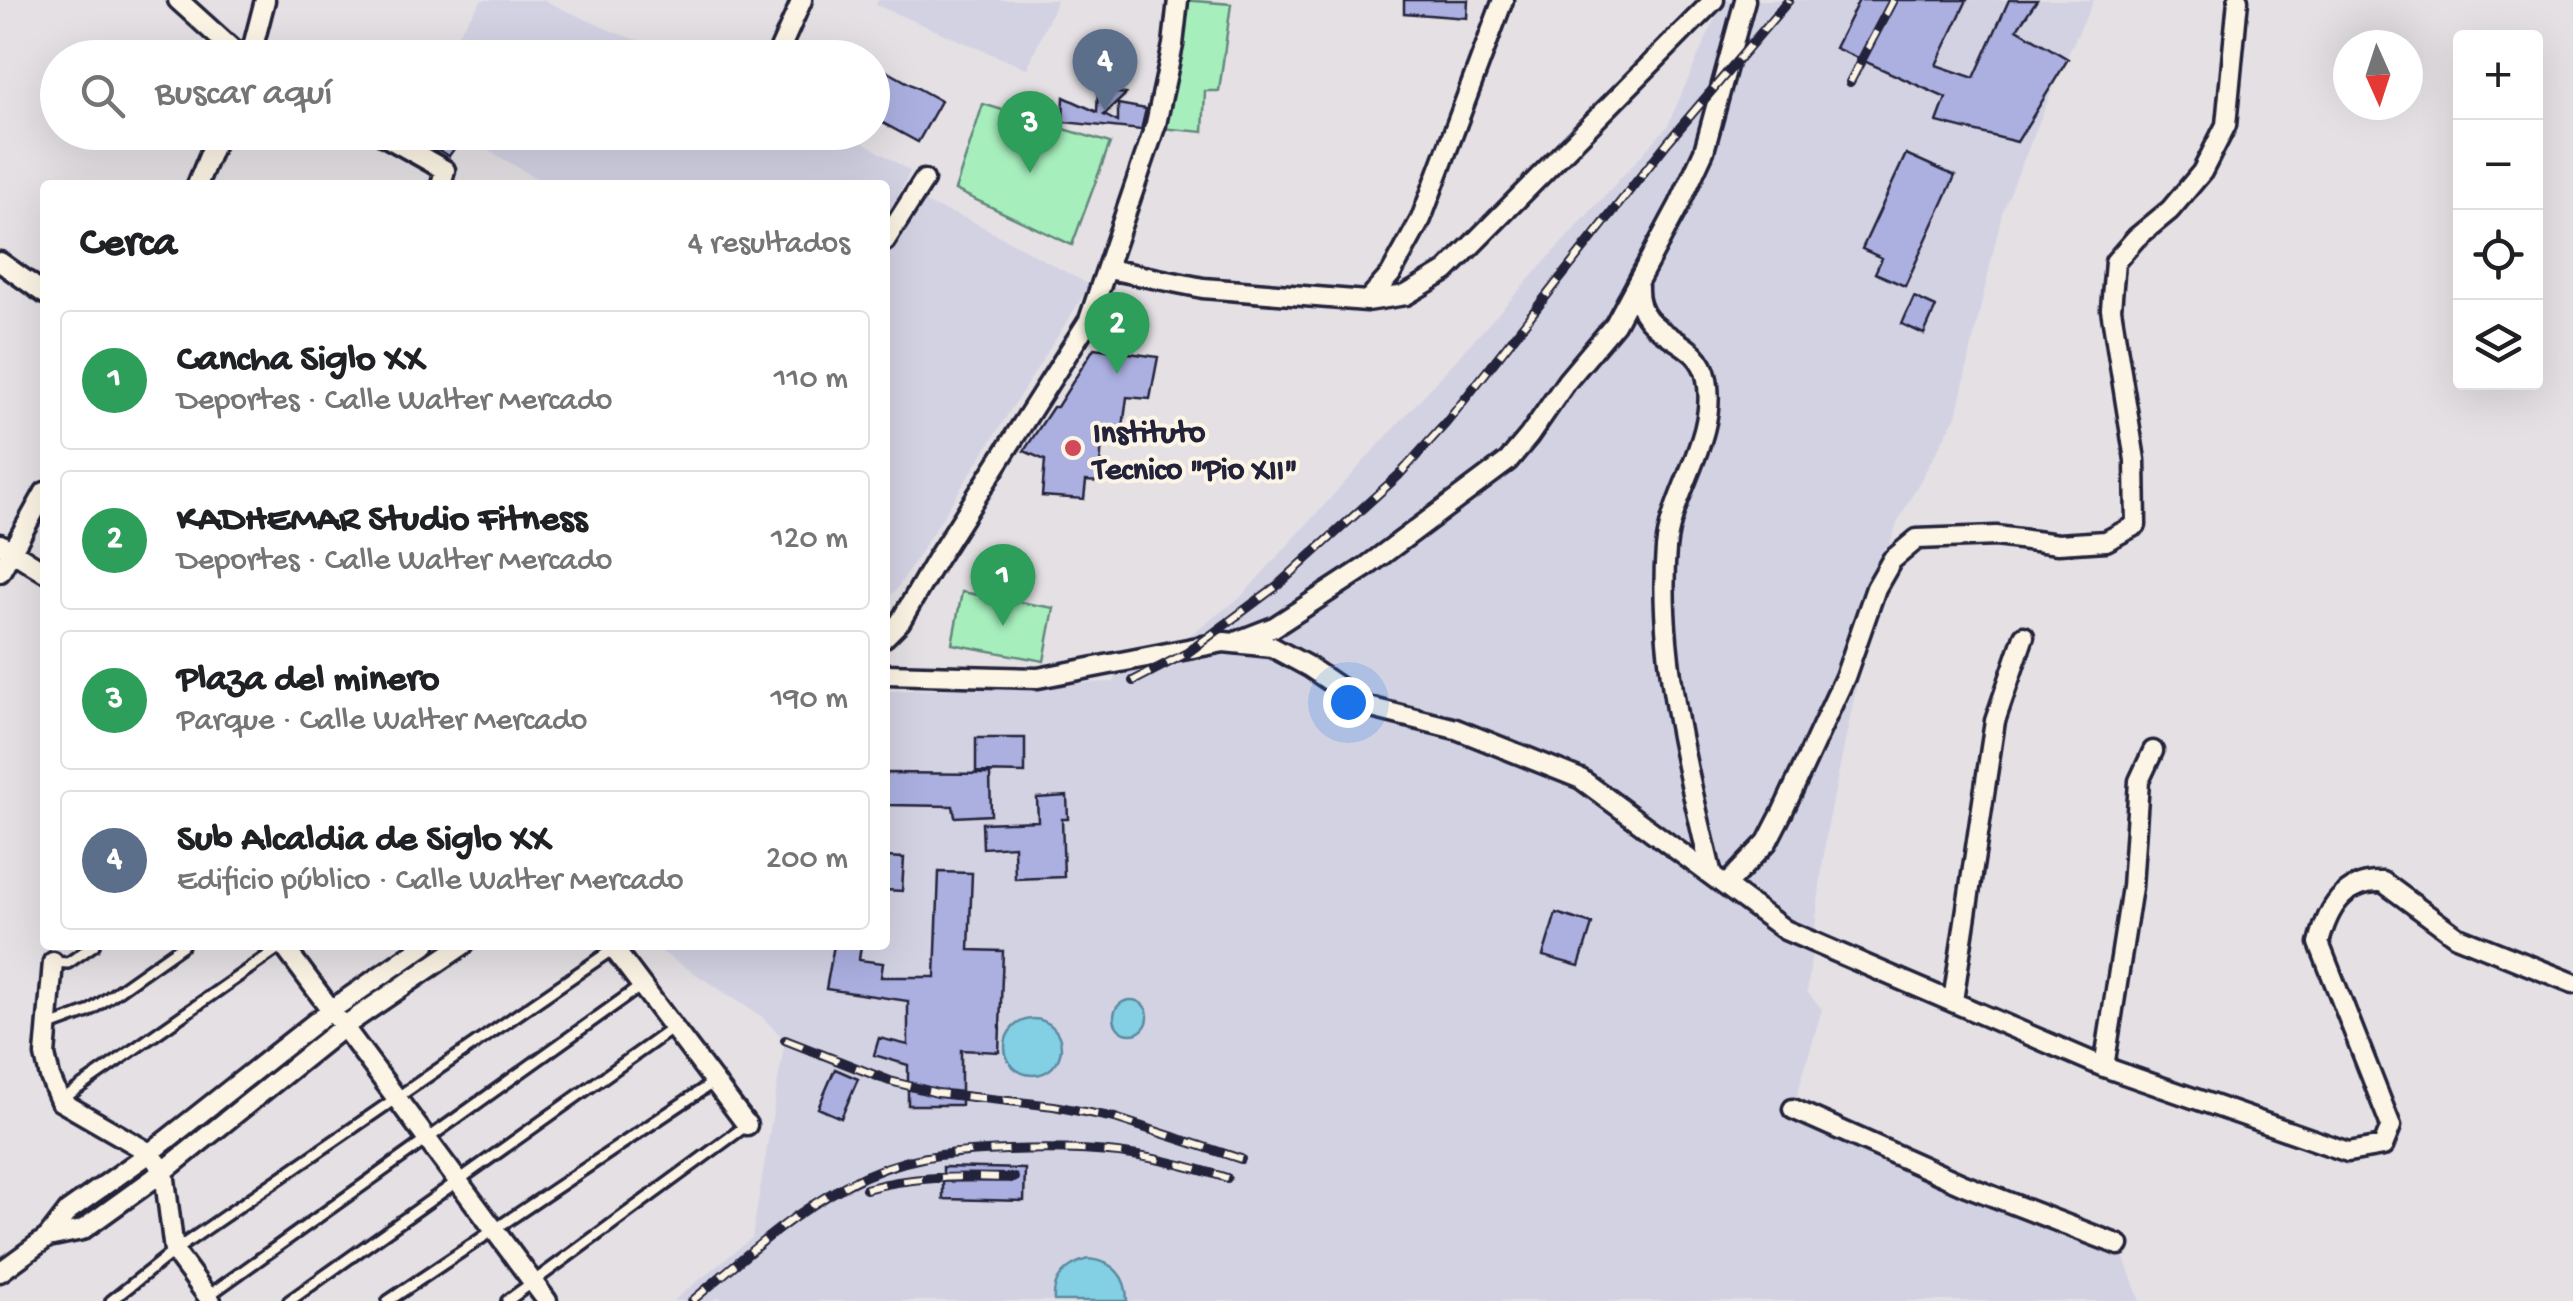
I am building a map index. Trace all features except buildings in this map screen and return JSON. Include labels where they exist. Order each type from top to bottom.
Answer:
[{"type":"street","points":[[178,0],[222,40]]},
{"type":"street","points":[[255,40],[265,0]]},
{"type":"street","points":[[784,40],[802,0]]},
{"type":"street","points":[[890,633],[1089,320],[1156,124],[1178,0]]},
{"type":"street","points":[[1367,302],[1391,274],[1421,218],[1503,0]]},
{"type":"street","points":[[1108,269],[1203,288],[1367,302],[1406,295],[1446,271],[1714,0]]},
{"type":"street","points":[[1233,642],[1274,627],[1328,594],[1508,462],[1567,381],[1615,324],[1638,286],[1704,151],[1745,0]]},
{"type":"street","points":[[1719,880],[1767,842],[1845,678],[1876,588],[1892,560],[1917,539],[1996,536],[2058,544],[2106,542],[2136,525],[2135,460],[2112,309],[2115,262],[2136,238],[2170,210],[2202,172],[2226,125],[2238,0]]},
{"type":"street","points":[[199,180],[212,150]]},
{"type":"street","points":[[403,150],[443,177]]},
{"type":"street","points":[[890,233],[924,180]]},
{"type":"street","points":[[0,262],[40,290]]},
{"type":"street","points":[[1638,286],[1637,302],[1642,316],[1688,348],[1707,375],[1708,402],[1702,438],[1679,493],[1666,546],[1665,602],[1685,756],[1719,880]]},
{"type":"street","points":[[0,572],[6,546],[40,499]]},
{"type":"street","points":[[6,546],[40,569]]},
{"type":"street","points":[[1953,1001],[1995,721],[2024,636]]},
{"type":"street","points":[[890,674],[1038,678],[1196,646],[1233,642],[1272,647],[1368,707],[1456,729],[1581,779],[1785,930],[2104,1067],[2348,1152],[2383,1146],[2391,1126],[2319,943],[2325,920],[2341,894],[2369,882],[2383,882],[2456,936],[2573,983]]},
{"type":"street","points":[[2104,1067],[2132,888],[2139,781],[2153,751]]},
{"type":"street","points":[[287,950],[547,1301]]},
{"type":"street","points":[[0,1272],[48,1236],[68,1211],[150,1153],[331,1010],[418,950]]},
{"type":"street","points":[[48,1236],[82,1230],[164,1172],[343,1027],[456,950]]},
{"type":"street","points":[[614,950],[747,1125]]},
{"type":"street","points":[[53,962],[46,1055],[60,1101],[150,1153],[164,1172],[174,1251],[207,1299]]},
{"type":"street","points":[[1793,1109],[1964,1185],[2119,1245]]},
{"type":"lane","points":[[53,962],[68,963],[87,950]]},
{"type":"lane","points":[[47,1027],[88,1012],[177,950]]},
{"type":"lane","points":[[60,1101],[276,950]]},
{"type":"lane","points":[[112,1301],[174,1251],[608,950]]},
{"type":"lane","points":[[207,1299],[641,986]]},
{"type":"lane","points":[[288,1301],[673,1028]]},
{"type":"lane","points":[[388,1301],[714,1082]]},
{"type":"lane","points":[[507,1301],[747,1125]]},
{"type":"shaded area","points":[[482,0],[543,0],[638,40],[453,40]]},
{"type":"shaded area","points":[[878,0],[1057,0],[1027,69],[876,5]]},
{"type":"shaded area","points":[[1723,0],[2094,0],[2059,73],[2002,213],[1956,416],[1897,523],[1868,610],[1827,829],[1807,992],[1822,1009],[1793,1109],[2119,1245],[2140,1301],[721,1301],[720,1297],[710,1301],[673,1301],[752,1238],[785,1040],[761,1016],[659,950],[890,950],[890,691],[1114,682],[1116,674],[1179,643],[1240,598],[1667,127]]},
{"type":"shaded area","points":[[431,150],[454,150],[449,156]]},
{"type":"shaded area","points":[[488,150],[876,150],[910,171],[890,214],[890,180],[539,180]]},
{"type":"shaded area","points":[[916,200],[970,220],[1090,285],[890,596],[890,244]]},
{"type":"green space","points":[[1183,0],[1231,4],[1219,91],[1205,91],[1203,132],[1160,128]]},
{"type":"green space","points":[[983,104],[1110,143],[1072,245],[955,190]]},
{"type":"green space","points":[[962,592],[1054,608],[1044,661],[952,644]]},
{"type":"water","points":[[1131,1000],[1143,1005],[1148,1017],[1143,1029],[1131,1034],[1119,1029],[1114,1017],[1119,1005]]},
{"type":"water","points":[[1033,1019],[1053,1027],[1061,1047],[1053,1067],[1033,1075],[1013,1067],[1005,1047],[1013,1027]]},
{"type":"water","points":[[1088,1259],[1117,1271],[1127,1301],[1054,1301],[1062,1274]]},
{"type":"railway","points":[[1133,681],[1187,653],[1278,585],[1399,475],[1446,423],[1667,143],[1789,0]]},
{"type":"railway","points":[[1850,82],[1893,0]]},
{"type":"railway","points":[[785,1040],[890,1081],[937,1093],[1054,1106],[1115,1118],[1241,1159]]},
{"type":"railway","points":[[692,1301],[804,1211],[865,1176],[905,1162],[986,1151],[1093,1151],[1170,1162],[1227,1178]]},
{"type":"railway","points":[[866,1189],[921,1179],[1014,1178]]},
{"type":"place","name":"Sub Alcaldia de Siglo XX","points":[[1105,111]]},
{"type":"place","name":"Plaza del minero","points":[[1030,173]]},
{"type":"place","name":"KADHEMAR Studio Fitness","points":[[1117,374]]},
{"type":"place","name":"Instituto Tecnico \"Pio XII\"","points":[[1073,448]]},
{"type":"place","name":"Cancha Siglo XX","points":[[1003,626]]}]
